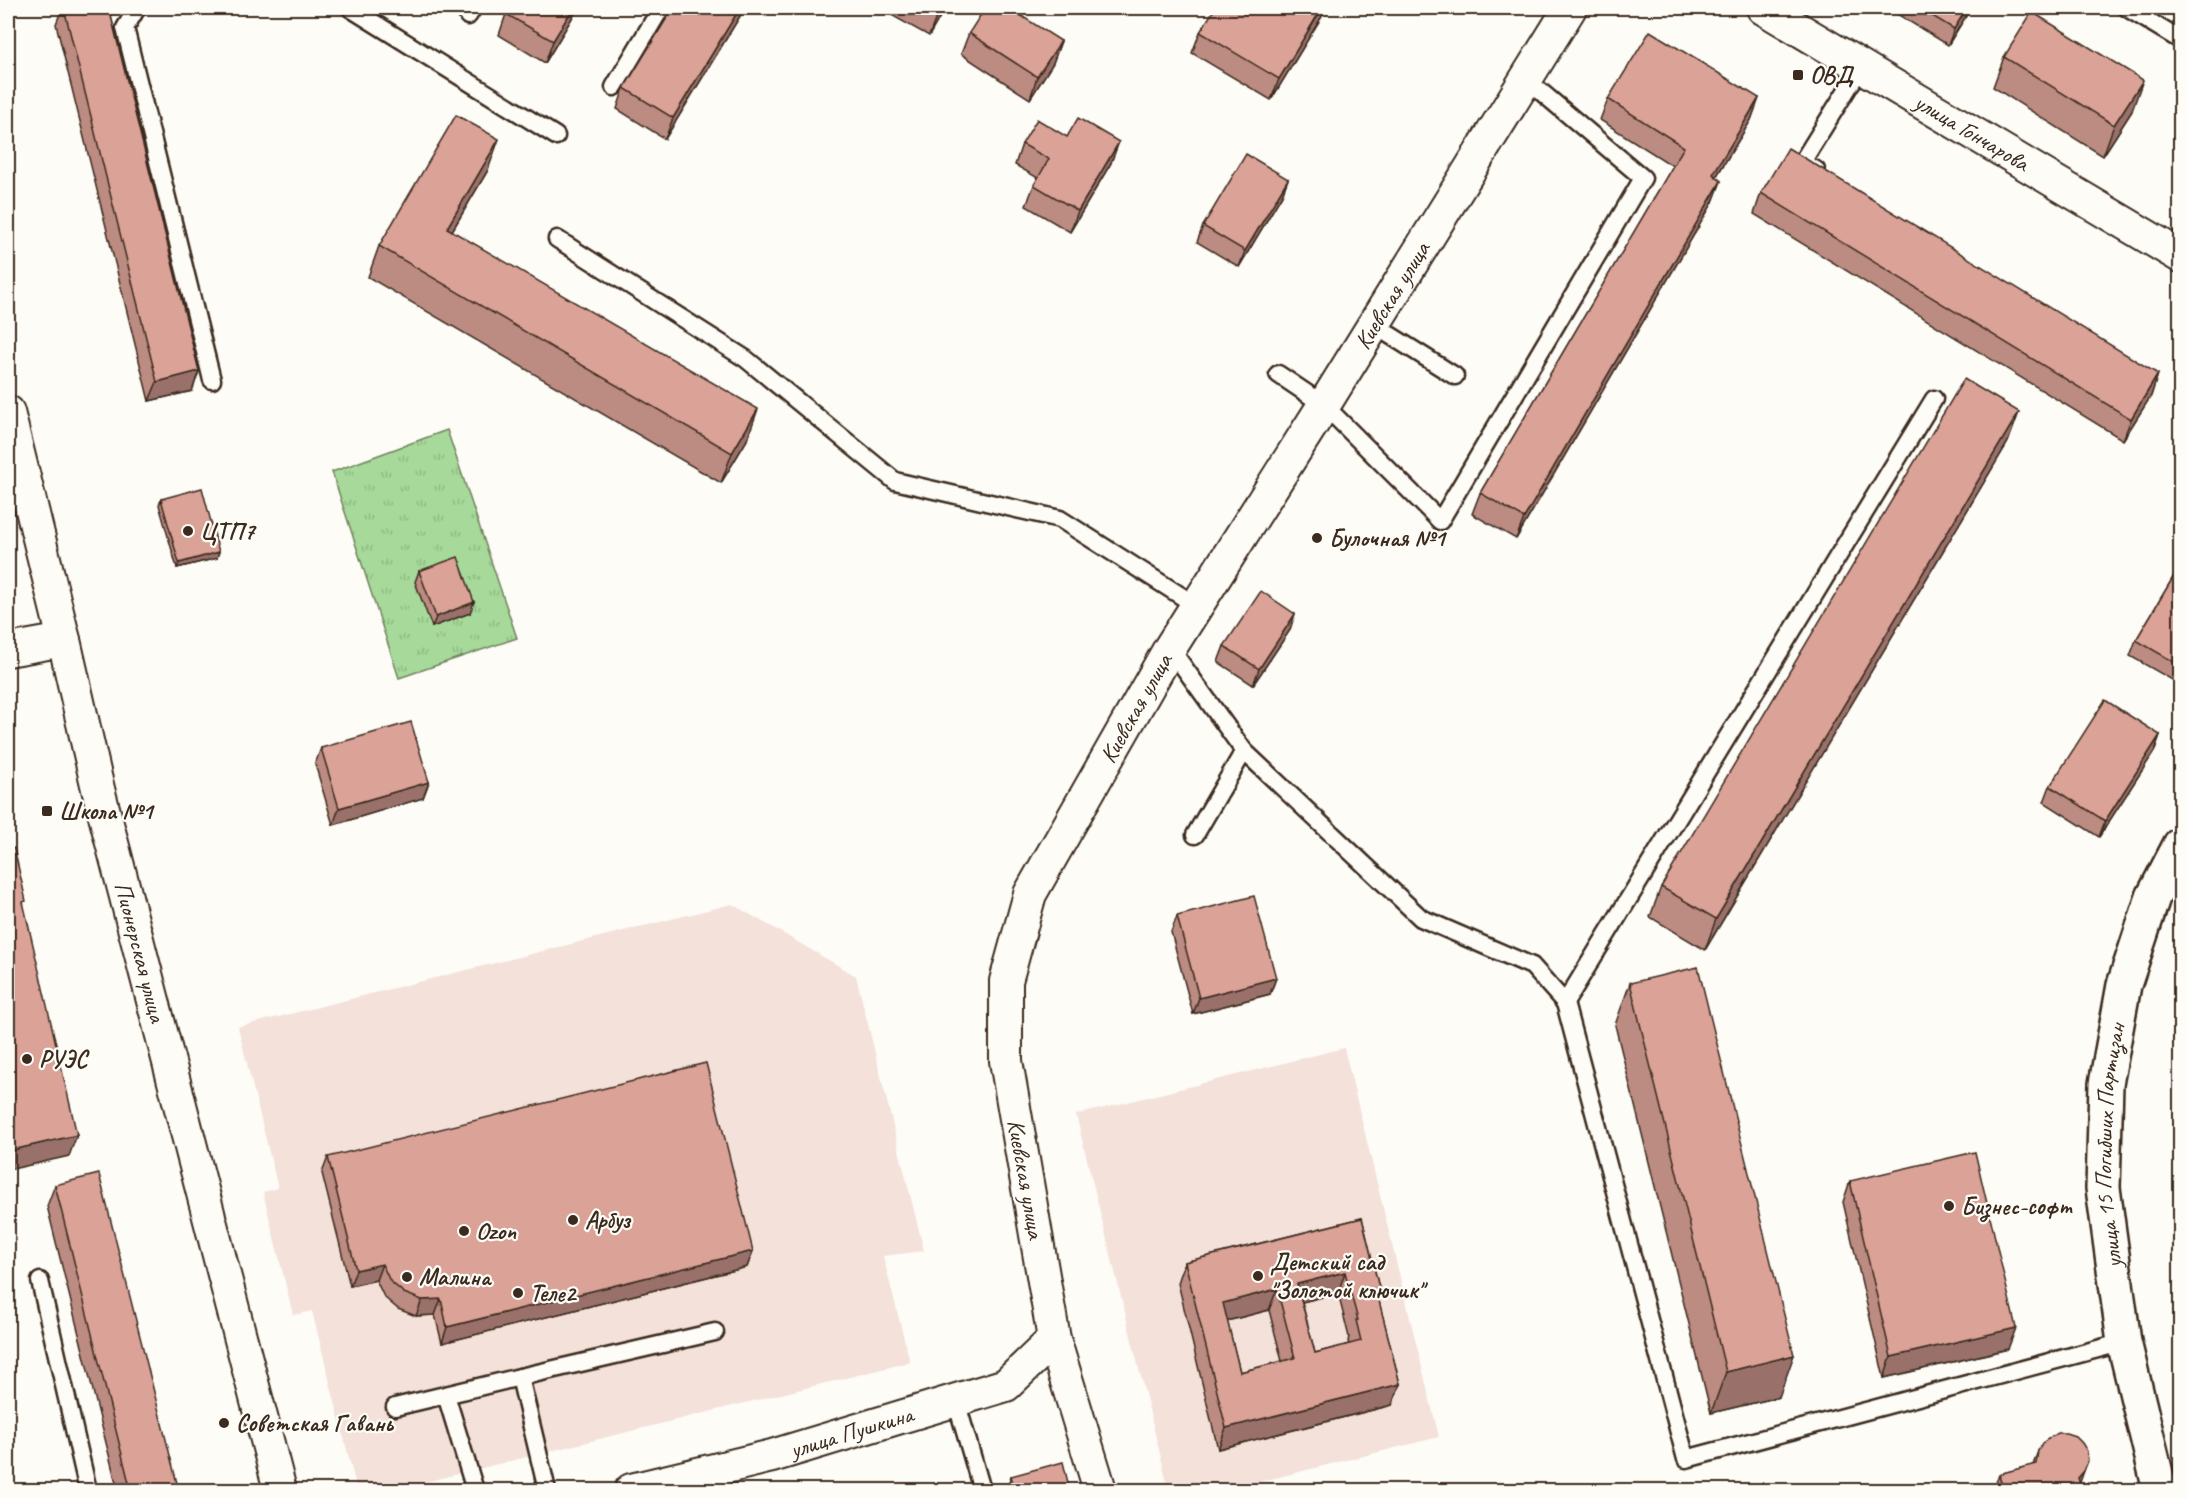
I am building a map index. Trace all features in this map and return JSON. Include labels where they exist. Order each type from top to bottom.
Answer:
[{"type":"street","name":"Киевская улица","points":[[1100,1491],[1054,1339],[1006,1061],[1006,981],[1030,894],[1170,648],[1374,325],[1570,8]]},
{"type":"street","name":"улица Гончарова","points":[[1763,8],[2181,256]]},
{"type":"street","name":"Пионерская улица","points":[[8,412],[98,789],[280,1491]]},
{"type":"street","points":[[8,650],[64,640]]},
{"type":"street","name":"улица 15 Погибших Партизан","points":[[2160,1491],[2124,1342],[2103,1188],[2106,1084],[2124,985],[2153,897],[2181,845]]},
{"type":"street","name":"улица Пушкина","points":[[631,1491],[772,1456],[1006,1385],[1054,1339]]},
{"type":"lane","points":[[137,8],[125,28],[212,380]]},
{"type":"lane","points":[[350,8],[556,136]]},
{"type":"lane","points":[[614,87],[661,8]]},
{"type":"lane","points":[[2127,8],[2181,40]]},
{"type":"lane","points":[[1832,180],[1802,162],[1861,67]]},
{"type":"lane","points":[[1278,374],[1324,405],[1440,521],[1643,178],[1526,79]]},
{"type":"lane","points":[[557,239],[746,359],[895,481],[1060,519],[1197,606]]},
{"type":"lane","points":[[1374,325],[1455,376]]},
{"type":"lane","points":[[1564,1003],[1934,399]]},
{"type":"lane","points":[[1170,648],[1244,751],[1421,918],[1532,966],[1564,1003],[1686,1459],[2124,1342]]},
{"type":"lane","points":[[1195,835],[1244,751]]},
{"type":"lane","points":[[40,1281],[87,1491]]},
{"type":"lane","points":[[395,1407],[715,1332]]},
{"type":"lane","points":[[520,1377],[547,1491]]},
{"type":"lane","points":[[446,1395],[475,1491]]},
{"type":"lane","points":[[956,1401],[982,1491]]},
{"type":"shaded area","points":[[732,904],[856,976],[924,1251],[883,1256],[910,1362],[393,1490],[357,1490],[312,1311],[293,1315],[263,1192],[278,1188],[238,1027]]},
{"type":"shaded area","name":"Детский сад \"Золотой ключик\"","points":[[1344,1048],[1439,1437],[1227,1490],[1169,1490],[1076,1115]]},
{"type":"green space","points":[[447,430],[517,638],[399,678],[332,472]]},
{"type":"building","points":[[64,8],[109,8],[199,371],[157,382]]},
{"type":"building","points":[[510,8],[573,8],[553,41],[506,14]]},
{"type":"building","points":[[673,8],[740,8],[673,118],[624,88]]},
{"type":"building","points":[[923,8],[941,8],[937,15]]},
{"type":"building","points":[[985,8],[1009,8],[1061,41],[1037,77],[969,33]]},
{"type":"building","points":[[1215,8],[1262,8],[1267,11],[1269,8],[1322,8],[1279,79],[1200,32]]},
{"type":"building","points":[[1919,8],[1967,8],[1954,29]]},
{"type":"building","points":[[2032,12],[2143,80],[2114,125],[2004,57]]},
{"type":"building","points":[[1650,31],[1759,98],[1713,174],[1721,181],[1524,518],[1480,493],[1684,147],[1608,99]]},
{"type":"building","points":[[456,115],[499,139],[447,228],[758,409],[732,453],[379,246]]},
{"type":"building","points":[[1078,118],[1119,142],[1078,211],[1034,185],[1049,159],[1022,144],[1037,119],[1067,137]]},
{"type":"building","points":[[1788,148],[2158,374],[2131,419],[1761,193]]},
{"type":"building","points":[[1246,154],[1288,179],[1245,251],[1203,226]]},
{"type":"building","points":[[1964,379],[2019,412],[1716,919],[1661,887]]},
{"type":"building","name":"ЦТП7","points":[[202,488],[219,552],[179,563],[161,499]]},
{"type":"building","points":[[458,557],[474,602],[436,617],[419,571]]},
{"type":"building","points":[[2181,564],[2181,666],[2136,640]]},
{"type":"building","points":[[1261,591],[1295,614],[1259,669],[1224,646]]},
{"type":"building","points":[[2105,700],[2160,735],[2105,821],[2050,786]]},
{"type":"building","points":[[411,722],[429,782],[339,808],[321,748]]},
{"type":"building","name":"РУЭС","points":[[14,848],[26,901],[23,902],[77,1135],[8,1151],[8,850]]},
{"type":"building","points":[[1254,896],[1276,978],[1199,998],[1177,916]]},
{"type":"building","points":[[1698,967],[1794,1355],[1726,1372],[1630,983]]},
{"type":"building","name":"Арбуз","points":[[706,1063],[753,1251],[447,1327],[441,1299],[422,1300],[404,1293],[390,1281],[382,1264],[356,1270],[328,1157]]},
{"type":"building","points":[[1975,1152],[2016,1328],[1891,1357],[1850,1181]]},
{"type":"building","points":[[99,1174],[179,1491],[131,1491],[55,1185]]},
{"type":"building","points":[[1362,1218],[1379,1288],[1376,1289],[1400,1384],[1226,1428],[1185,1262]],"holes":[[[1345,1272],[1358,1320],[1356,1320],[1361,1341],[1315,1353],[1297,1284]],[[1277,1289],[1295,1358],[1240,1372],[1223,1303]]]},
{"type":"building","points":[[2057,1433],[2075,1436],[2087,1451],[2088,1461],[2078,1478],[2082,1491],[2003,1491],[1999,1474],[2036,1464],[2042,1443]]},
{"type":"building","points":[[1063,1462],[1070,1491],[1015,1491],[1011,1476]]},
{"type":"place","name":"ОВД","points":[[1798,75]]},
{"type":"place","name":"ЦТП7","points":[[188,531]]},
{"type":"place","name":"Булочная №1","points":[[1317,538]]},
{"type":"place","name":"Школа №1","points":[[47,811]]},
{"type":"place","name":"РУЭС","points":[[27,1059]]},
{"type":"place","name":"Бизнес-софт","points":[[1949,1206]]},
{"type":"place","name":"Арбуз","points":[[573,1220]]},
{"type":"place","name":"Ozon","points":[[464,1231]]},
{"type":"place","name":"Детский сад \"Золотой ключик\"","points":[[1258,1276]]},
{"type":"place","name":"Малина","points":[[407,1277]]},
{"type":"place","name":"Теле2","points":[[518,1293]]},
{"type":"place","name":"Советская Гавань","points":[[224,1423]]}]
